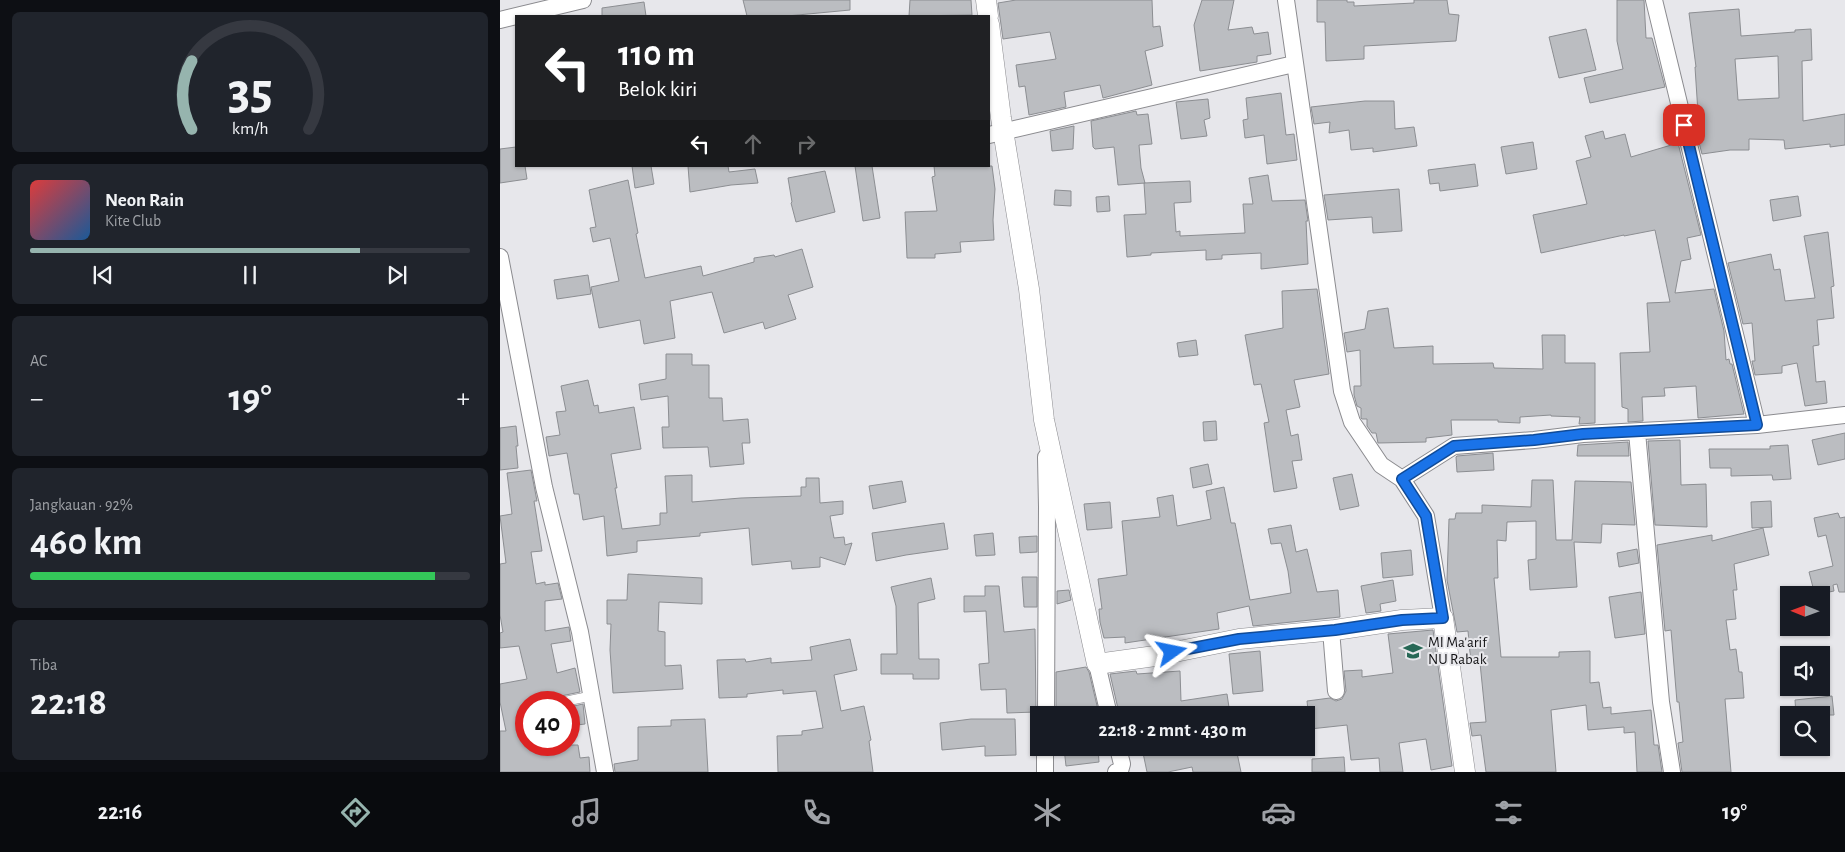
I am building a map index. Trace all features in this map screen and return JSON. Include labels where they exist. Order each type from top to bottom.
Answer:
[{"type":"street","points":[[520,15],[582,0]]},
{"type":"street","points":[[986,0],[988,15]]},
{"type":"street","points":[[1286,0],[1342,391],[1352,422],[1381,464],[1402,479],[1426,516],[1465,772]]},
{"type":"street","points":[[1654,0],[1757,425]]},
{"type":"street","points":[[500,20],[515,16]]},
{"type":"street","points":[[990,40],[996,134],[1029,289],[1044,420],[1047,507],[1046,706]]},
{"type":"street","points":[[996,134],[1294,64]]},
{"type":"street","points":[[500,257],[544,487],[580,632],[604,772]]},
{"type":"street","points":[[1402,479],[1454,446],[1583,434],[1757,425],[1845,415]]},
{"type":"street","points":[[1044,420],[1108,706]]},
{"type":"street","points":[[1636,432],[1661,702],[1672,772]]},
{"type":"street","points":[[1097,664],[1155,656],[1239,639],[1331,630],[1402,620],[1443,618]]},
{"type":"street","points":[[1331,630],[1336,691]]},
{"type":"street","points":[[1045,756],[1045,772]]},
{"type":"street","points":[[1119,772],[1122,764],[1120,756]]},
{"type":"lane","points":[[580,698],[591,696]]},
{"type":"building","points":[[743,0],[850,0],[850,10],[798,15],[747,15]]},
{"type":"building","points":[[910,0],[971,0],[972,15],[909,15]]},
{"type":"building","points":[[1016,0],[1152,0],[1153,27],[1160,26],[1163,46],[1145,51],[1152,85],[1103,98],[1100,85],[1064,92],[1066,107],[1029,115],[1025,86],[1019,87],[1016,65],[1056,59],[1050,32],[1003,39],[998,3]]},
{"type":"building","points":[[1202,0],[1234,0],[1228,30],[1252,27],[1254,34],[1268,32],[1271,54],[1257,56],[1257,62],[1200,71],[1194,25]]},
{"type":"building","points":[[1317,0],[1347,0],[1347,2],[1354,2],[1354,6],[1414,3],[1414,0],[1447,0],[1449,14],[1459,15],[1456,41],[1364,46],[1364,59],[1326,61],[1325,22],[1317,22]]},
{"type":"building","points":[[1617,0],[1644,0],[1646,38],[1652,38],[1665,87],[1590,103],[1584,78],[1623,69],[1617,41]]},
{"type":"building","points":[[644,2],[646,15],[602,15],[602,8]]},
{"type":"building","points":[[1739,9],[1741,36],[1811,29],[1812,60],[1802,61],[1803,121],[1845,114],[1845,145],[1830,147],[1830,144],[1785,149],[1784,140],[1749,139],[1749,150],[1730,150],[1702,154],[1692,115],[1698,113],[1696,67],[1689,13]],"holes":[[[1778,56],[1779,98],[1738,100],[1735,59]]]},
{"type":"building","points":[[1586,29],[1596,70],[1559,78],[1549,37]]},
{"type":"building","points":[[1281,93],[1286,135],[1294,134],[1297,160],[1267,164],[1264,135],[1245,138],[1243,120],[1248,119],[1246,98]]},
{"type":"building","points":[[1208,99],[1210,118],[1204,120],[1207,136],[1181,139],[1176,102]]},
{"type":"building","points":[[1365,101],[1394,101],[1395,129],[1414,127],[1417,146],[1373,152],[1373,148],[1351,150],[1349,130],[1329,133],[1330,122],[1314,124],[1311,107]]},
{"type":"building","points":[[1136,111],[1137,115],[1148,114],[1152,144],[1139,145],[1141,168],[1145,183],[1118,185],[1114,147],[1095,149],[1093,147],[1091,121]]},
{"type":"building","points":[[1074,126],[1073,149],[1052,151],[1050,131]]},
{"type":"building","points":[[1603,131],[1605,139],[1625,134],[1631,157],[1678,143],[1701,235],[1687,238],[1691,259],[1681,261],[1675,293],[1714,289],[1724,331],[1726,360],[1729,359],[1730,364],[1732,364],[1744,414],[1698,418],[1696,386],[1664,388],[1665,396],[1642,397],[1643,421],[1628,422],[1628,409],[1622,407],[1620,353],[1650,352],[1647,303],[1670,302],[1655,230],[1541,253],[1533,215],[1587,204],[1576,161],[1591,157],[1585,136]]},
{"type":"building","points":[[1533,142],[1537,169],[1506,174],[1501,147]]},
{"type":"building","points":[[515,147],[515,167],[525,167],[527,179],[500,183],[500,149]]},
{"type":"building","points":[[1475,164],[1478,186],[1440,191],[1439,183],[1430,184],[1428,170]]},
{"type":"building","points":[[992,166],[995,189],[994,240],[960,242],[961,252],[935,254],[935,258],[907,258],[905,212],[937,211],[932,177],[935,176],[934,167]]},
{"type":"building","points":[[632,167],[651,167],[654,184],[635,188]]},
{"type":"building","points":[[688,167],[728,167],[729,172],[755,169],[758,183],[731,185],[690,192]]},
{"type":"building","points":[[855,167],[872,167],[880,218],[863,221]]},
{"type":"building","points":[[825,171],[835,212],[796,222],[791,203],[788,178]]},
{"type":"building","points":[[1268,175],[1272,201],[1305,200],[1308,221],[1306,221],[1308,264],[1261,269],[1261,253],[1222,255],[1222,259],[1206,260],[1206,250],[1151,253],[1151,255],[1127,257],[1124,215],[1146,214],[1144,183],[1190,181],[1191,202],[1174,203],[1176,232],[1180,231],[1180,236],[1245,233],[1243,204],[1253,204],[1249,178]]},
{"type":"building","points":[[628,180],[645,278],[701,266],[703,276],[754,262],[754,258],[774,255],[775,257],[802,249],[813,287],[788,295],[796,319],[765,329],[763,322],[724,333],[712,292],[670,301],[675,338],[644,344],[640,320],[599,328],[591,287],[619,281],[610,238],[593,242],[590,228],[596,227],[589,190]]},
{"type":"building","points":[[1399,189],[1402,231],[1373,233],[1372,217],[1328,220],[1324,195]]},
{"type":"building","points":[[1055,190],[1071,191],[1071,206],[1054,205]]},
{"type":"building","points":[[1109,196],[1110,211],[1097,212],[1096,197]]},
{"type":"building","points":[[1798,196],[1801,216],[1773,221],[1770,200]]},
{"type":"building","points":[[1828,232],[1834,286],[1831,287],[1834,318],[1817,320],[1819,345],[1813,346],[1816,382],[1825,381],[1827,403],[1805,406],[1797,363],[1782,366],[1782,373],[1755,375],[1752,361],[1755,361],[1752,323],[1743,324],[1728,263],[1771,254],[1774,270],[1780,269],[1785,301],[1815,298],[1804,236]]},
{"type":"building","points":[[588,275],[591,294],[557,299],[554,280]]},
{"type":"building","points":[[1317,289],[1329,374],[1294,380],[1300,407],[1286,410],[1291,436],[1298,434],[1302,460],[1292,461],[1297,488],[1274,492],[1264,423],[1269,422],[1261,384],[1254,385],[1245,335],[1283,328],[1282,291]]},
{"type":"building","points":[[1388,308],[1394,348],[1433,346],[1433,364],[1493,363],[1494,368],[1543,369],[1542,335],[1565,335],[1565,363],[1595,363],[1595,423],[1579,424],[1580,417],[1551,415],[1520,417],[1520,423],[1498,422],[1498,420],[1451,420],[1452,435],[1426,438],[1426,442],[1378,443],[1376,433],[1372,433],[1367,426],[1367,419],[1361,418],[1361,408],[1357,406],[1354,395],[1354,386],[1361,386],[1360,350],[1347,352],[1344,333],[1365,329],[1368,311]]},
{"type":"building","points":[[1196,340],[1198,355],[1179,357],[1177,343]]},
{"type":"building","points":[[666,354],[692,354],[692,365],[709,365],[709,398],[722,398],[723,421],[748,419],[750,443],[742,443],[744,464],[710,467],[708,447],[663,448],[662,427],[669,427],[668,396],[641,400],[639,384],[666,379]]},
{"type":"building","points":[[588,380],[594,406],[598,405],[599,413],[634,407],[641,449],[611,454],[622,529],[660,525],[660,513],[667,513],[665,476],[692,475],[692,502],[801,496],[801,487],[806,487],[806,478],[819,478],[820,503],[843,501],[843,514],[830,516],[834,538],[844,537],[845,545],[852,543],[845,565],[820,557],[820,567],[792,569],[791,561],[752,565],[749,528],[700,533],[700,536],[637,541],[637,552],[607,556],[604,516],[583,520],[579,494],[574,494],[567,453],[549,456],[546,437],[560,435],[556,412],[566,411],[561,386]]},
{"type":"building","points":[[1216,421],[1217,440],[1204,441],[1203,422]]},
{"type":"building","points":[[516,426],[518,468],[500,470],[500,428]]},
{"type":"building","points":[[1845,433],[1845,459],[1818,465],[1812,440]]},
{"type":"building","points":[[1680,440],[1681,485],[1706,484],[1707,527],[1655,525],[1648,441]]},
{"type":"building","points":[[1628,442],[1629,456],[1577,456],[1578,445]]},
{"type":"building","points":[[1788,445],[1791,479],[1773,480],[1772,475],[1731,476],[1731,468],[1710,468],[1709,449],[1770,449],[1770,446]]},
{"type":"building","points":[[1493,453],[1494,470],[1457,472],[1457,456]]},
{"type":"building","points":[[1208,464],[1212,484],[1193,488],[1190,468]]},
{"type":"building","points":[[531,470],[537,501],[534,501],[542,551],[531,552],[536,584],[545,582],[545,585],[558,583],[562,599],[545,601],[545,631],[569,627],[571,641],[551,644],[557,673],[575,668],[580,691],[515,691],[515,756],[589,757],[590,772],[500,772],[500,731],[506,731],[500,702],[500,684],[527,679],[519,646],[500,648],[500,633],[503,632],[500,615],[500,564],[506,563],[500,516],[512,514],[507,473]]},
{"type":"building","points":[[1352,474],[1359,506],[1340,510],[1333,478]]},
{"type":"building","points":[[1532,480],[1553,480],[1556,540],[1572,540],[1575,481],[1631,482],[1635,525],[1602,524],[1601,543],[1574,542],[1577,587],[1530,590],[1528,560],[1536,559],[1536,521],[1507,522],[1506,541],[1497,540],[1498,578],[1494,578],[1501,657],[1559,657],[1559,652],[1590,651],[1590,683],[1599,682],[1603,708],[1611,707],[1611,714],[1651,710],[1654,745],[1658,745],[1662,772],[1637,772],[1635,732],[1624,733],[1624,727],[1588,730],[1586,705],[1551,710],[1556,772],[1486,772],[1481,735],[1472,736],[1470,723],[1486,722],[1480,663],[1471,664],[1468,631],[1457,632],[1447,580],[1449,519],[1455,519],[1456,513],[1482,513],[1482,505],[1531,507]]},
{"type":"building","points":[[902,481],[906,502],[873,509],[869,486]]},
{"type":"building","points":[[1224,487],[1231,523],[1235,523],[1250,600],[1291,593],[1281,543],[1271,544],[1268,529],[1291,525],[1296,552],[1307,549],[1317,592],[1338,590],[1340,617],[1253,626],[1249,606],[1217,613],[1219,629],[1125,643],[1125,637],[1104,638],[1100,622],[1099,609],[1102,609],[1098,579],[1127,575],[1122,521],[1160,517],[1157,498],[1173,495],[1177,526],[1211,519],[1206,491]]},
{"type":"building","points":[[1771,501],[1772,527],[1752,528],[1751,502]]},
{"type":"building","points":[[1110,502],[1112,528],[1087,530],[1084,504]]},
{"type":"building","points":[[1838,513],[1840,518],[1845,517],[1845,592],[1839,592],[1837,584],[1833,585],[1834,591],[1830,592],[1830,586],[1813,586],[1809,572],[1833,566],[1826,535],[1818,537],[1814,518]]},
{"type":"building","points":[[944,523],[948,549],[876,561],[872,533]]},
{"type":"building","points":[[1763,528],[1769,555],[1734,564],[1737,590],[1733,590],[1736,619],[1726,620],[1730,650],[1736,649],[1739,672],[1742,672],[1744,698],[1725,699],[1731,772],[1682,772],[1678,743],[1683,742],[1679,702],[1677,702],[1671,630],[1665,631],[1657,545],[1712,535],[1712,541]]},
{"type":"building","points":[[993,533],[995,555],[976,556],[974,535]]},
{"type":"building","points":[[1037,536],[1037,552],[1020,553],[1019,537]]},
{"type":"building","points":[[1637,549],[1639,563],[1619,567],[1617,553]]},
{"type":"building","points":[[1411,550],[1413,575],[1383,578],[1381,553]]},
{"type":"building","points":[[628,574],[702,578],[702,604],[659,602],[658,631],[665,632],[665,666],[681,665],[683,689],[613,693],[610,650],[611,624],[607,624],[607,600],[627,600]]},
{"type":"building","points":[[1022,577],[1037,577],[1037,607],[1024,607]]},
{"type":"building","points":[[931,578],[935,599],[918,603],[919,659],[939,659],[939,679],[913,679],[913,674],[881,674],[881,654],[897,654],[896,606],[891,587]]},
{"type":"building","points":[[1393,580],[1396,601],[1380,604],[1381,611],[1366,613],[1361,586]]},
{"type":"building","points":[[985,586],[999,586],[1004,632],[1035,629],[1036,706],[1030,706],[1030,712],[1007,713],[1006,689],[981,690],[979,664],[989,663],[986,611],[964,612],[964,596],[985,596]]},
{"type":"building","points":[[1069,590],[1071,600],[1057,604],[1057,591]]},
{"type":"building","points":[[1641,592],[1645,634],[1615,638],[1609,597]]},
{"type":"building","points":[[1433,630],[1452,766],[1431,770],[1426,739],[1399,743],[1403,772],[1380,772],[1379,758],[1351,760],[1347,725],[1315,728],[1315,706],[1308,706],[1307,701],[1330,698],[1336,701],[1342,699],[1346,691],[1344,671],[1362,670],[1362,677],[1393,673],[1388,634]]},
{"type":"building","points":[[850,639],[857,670],[834,675],[841,711],[864,706],[871,740],[869,741],[873,772],[778,772],[777,736],[802,735],[802,731],[823,728],[816,691],[783,694],[783,690],[747,694],[747,697],[719,698],[717,660],[745,659],[746,662],[771,658],[771,663],[812,660],[810,647]]},
{"type":"building","points":[[1260,651],[1263,691],[1233,694],[1229,654]]},
{"type":"building","points":[[1086,667],[1089,672],[1097,706],[1056,706],[1056,672]]},
{"type":"building","points":[[1136,671],[1137,674],[1180,671],[1181,701],[1227,694],[1229,706],[1117,706],[1110,674]]},
{"type":"building","points":[[1832,696],[1834,715],[1830,715],[1830,706],[1795,706],[1795,700]]},
{"type":"building","points":[[583,704],[585,724],[580,725],[580,705]]},
{"type":"building","points":[[705,719],[708,772],[615,772],[614,764],[638,760],[638,727],[671,726],[671,720]]},
{"type":"building","points":[[971,719],[1015,719],[1016,755],[985,756],[985,746],[942,750],[940,723]]},
{"type":"building","points":[[1065,756],[1099,756],[1099,762],[1066,766]]},
{"type":"building","points":[[1144,756],[1238,756],[1241,772],[1193,772],[1192,767],[1168,772],[1147,772]]},
{"type":"building","points":[[1344,757],[1345,772],[1312,772],[1312,759]]},
{"type":"place","name":"MI Ma'arif NU Rabak","points":[[1413,651]]},
{"type":"route","points":[[1172,652],[1239,639],[1373,626],[1402,620],[1443,618],[1426,516],[1402,479],[1454,446],[1583,434],[1757,425],[1684,125]]}]
